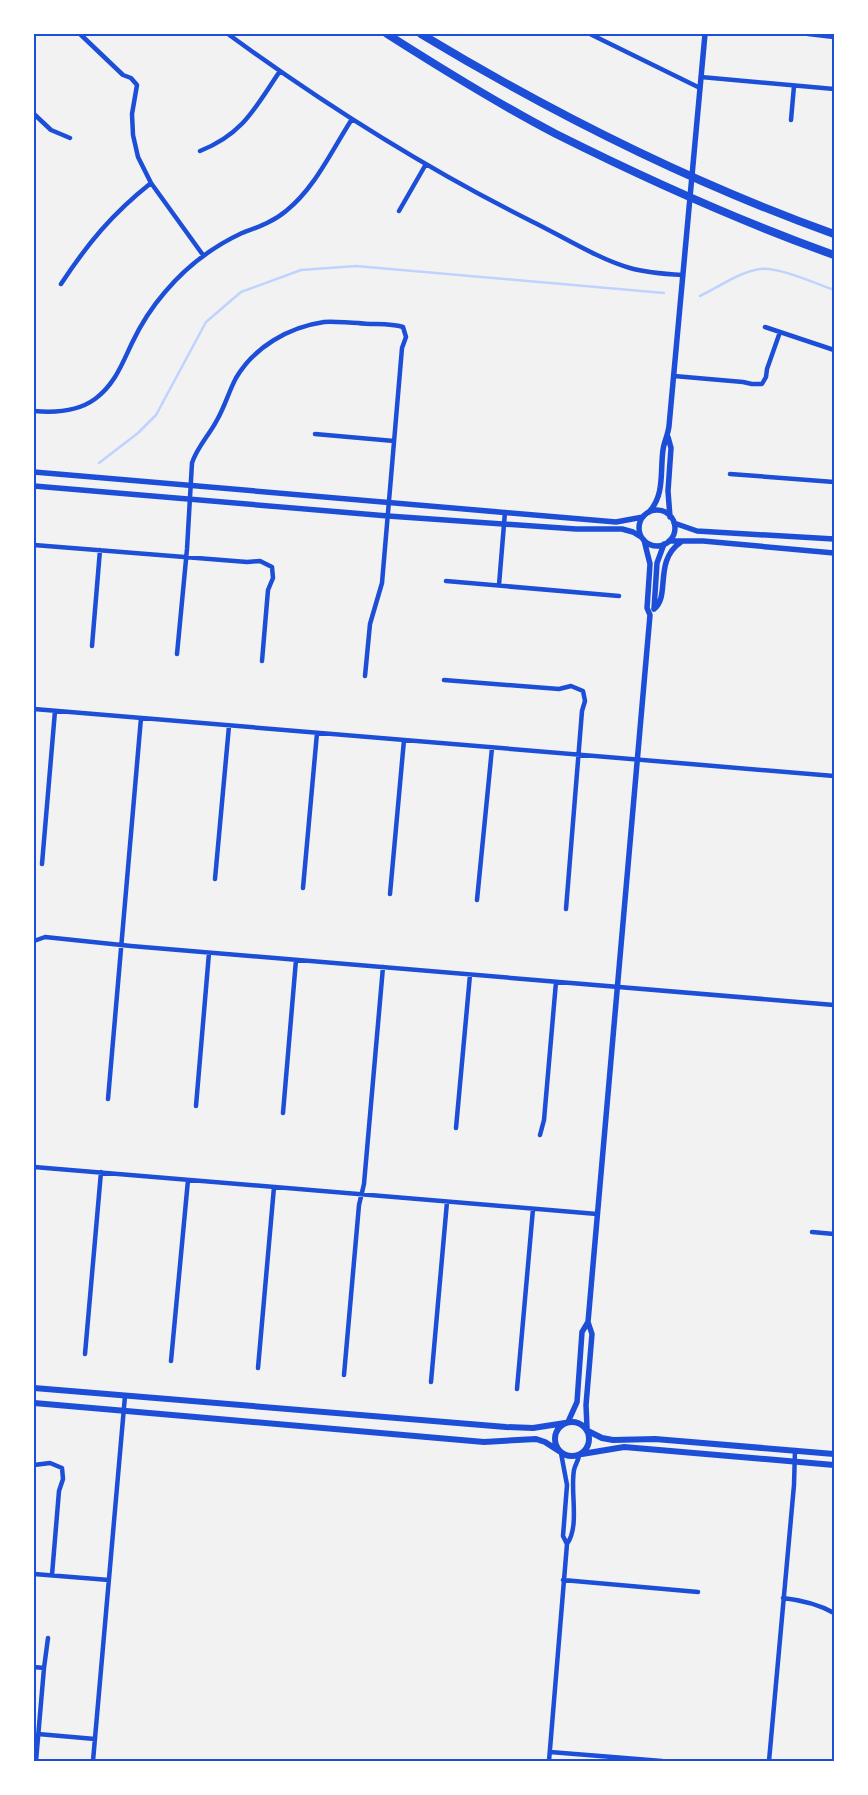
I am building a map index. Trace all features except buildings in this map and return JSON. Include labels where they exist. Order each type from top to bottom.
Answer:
[{"type":"highway","points":[[387,34],[456,78],[555,133],[716,208],[834,255]]},
{"type":"highway","points":[[421,34],[542,104],[657,161],[734,195],[834,234]]},
{"type":"main road","points":[[34,1388],[526,1428],[576,1422],[602,1438],[613,1440],[655,1438],[834,1454]]},
{"type":"main road","points":[[34,1403],[484,1442],[536,1439],[550,1444],[569,1457],[624,1448],[834,1465]]},
{"type":"main road","points":[[560,1452],[554,1441],[555,1436],[557,1430],[567,1423]]},
{"type":"main road","points":[[580,1455],[588,1446],[590,1440],[587,1429]]},
{"type":"street","points":[[80,34],[123,75],[132,78],[137,85],[132,114],[133,135],[138,157],[151,183],[203,255]]},
{"type":"street","points":[[228,34],[352,119],[426,164],[507,209],[610,260],[640,271],[683,275]]},
{"type":"street","points":[[590,34],[700,88]]},
{"type":"street","points":[[654,609],[657,559],[674,531],[668,491],[671,448],[668,437],[705,34]]},
{"type":"street","points":[[808,34],[834,37]]},
{"type":"street","points":[[200,152],[223,140],[238,129],[251,114],[280,71]]},
{"type":"street","points":[[701,77],[834,89]]},
{"type":"street","points":[[791,120],[794,86]]},
{"type":"street","points":[[34,114],[52,130],[70,138]]},
{"type":"street","points":[[34,411],[69,411],[90,403],[104,392],[117,375],[137,333],[153,306],[181,274],[203,255],[285,212],[311,184],[352,119]]},
{"type":"street","points":[[398,211],[426,164]]},
{"type":"street","points":[[61,284],[80,255],[104,225],[151,183]]},
{"type":"street","points":[[177,654],[186,557],[191,469],[195,455],[214,426],[237,377],[248,362],[265,346],[295,329],[324,322],[394,324],[403,327],[406,337],[402,348],[382,583],[370,624],[365,676]]},
{"type":"street","points":[[765,327],[834,350]]},
{"type":"street","points":[[674,376],[762,384],[780,332]]},
{"type":"street","points":[[315,434],[394,441]]},
{"type":"street","points":[[34,472],[616,522],[643,517],[649,512],[659,495],[663,447],[668,437]]},
{"type":"street","points":[[730,474],[834,482]]},
{"type":"street","points":[[34,486],[388,516],[576,529],[622,529],[654,545],[682,541],[703,541],[834,553]]},
{"type":"street","points":[[649,512],[660,511],[672,520],[697,531],[834,539]]},
{"type":"street","points":[[499,586],[505,512]]},
{"type":"street","points":[[587,1429],[586,1405],[592,1334],[588,1322],[650,615],[647,608],[650,564],[639,528],[643,517]]},
{"type":"street","points":[[650,615],[658,606],[661,598],[666,561],[672,551],[682,541]]},
{"type":"street","points":[[34,545],[247,562],[260,561],[272,567],[273,578],[268,590],[262,661]]},
{"type":"street","points":[[92,646],[100,550]]},
{"type":"street","points":[[446,581],[619,596]]},
{"type":"street","points":[[444,680],[559,689],[571,686],[583,691],[585,701],[582,711],[566,909]]},
{"type":"street","points":[[34,710],[834,776]]},
{"type":"street","points":[[42,864],[55,711]]},
{"type":"street","points":[[108,1099],[141,718]]},
{"type":"street","points":[[215,879],[229,726]]},
{"type":"street","points":[[303,888],[316,733]]},
{"type":"street","points":[[390,894],[404,740]]},
{"type":"street","points":[[477,900],[492,748]]},
{"type":"street","points":[[34,940],[45,937],[383,968],[834,1005]]},
{"type":"street","points":[[196,1106],[209,953]]},
{"type":"street","points":[[283,1114],[296,960]]},
{"type":"street","points":[[344,1375],[359,1205],[364,1184],[383,968]]},
{"type":"street","points":[[456,1128],[470,975]]},
{"type":"street","points":[[540,1135],[544,1120],[556,982]]},
{"type":"street","points":[[34,1167],[597,1214]]},
{"type":"street","points":[[85,1354],[101,1172]]},
{"type":"street","points":[[171,1361],[188,1180]]},
{"type":"street","points":[[258,1368],[274,1187]]},
{"type":"street","points":[[431,1382],[447,1202]]},
{"type":"street","points":[[517,1389],[533,1209]]},
{"type":"street","points":[[812,1232],[834,1234]]},
{"type":"street","points":[[567,1423],[577,1402],[582,1332],[588,1322]]},
{"type":"street","points":[[93,1761],[125,1396]]},
{"type":"street","points":[[769,1761],[795,1450]]},
{"type":"street","points":[[549,1761],[567,1544],[564,1536],[567,1485],[560,1452]]},
{"type":"street","points":[[567,1544],[571,1538],[574,1509],[573,1473],[580,1455]]},
{"type":"street","points":[[34,1465],[50,1463],[62,1468],[63,1479],[59,1491],[52,1575]]},
{"type":"street","points":[[34,1574],[109,1580]]},
{"type":"street","points":[[563,1580],[698,1592]]},
{"type":"street","points":[[784,1598],[824,1607],[834,1613]]},
{"type":"street","points":[[36,1761],[35,1753],[48,1638]]},
{"type":"street","points":[[34,1667],[44,1668]]},
{"type":"street","points":[[38,1734],[95,1739]]},
{"type":"street","points":[[550,1752],[662,1761]]},
{"type":"waterway","points":[[99,463],[138,433],[156,415],[206,322],[241,292],[301,270],[356,266],[664,293]]},
{"type":"waterway","points":[[700,296],[737,276],[760,269],[776,270],[834,290]]}]
